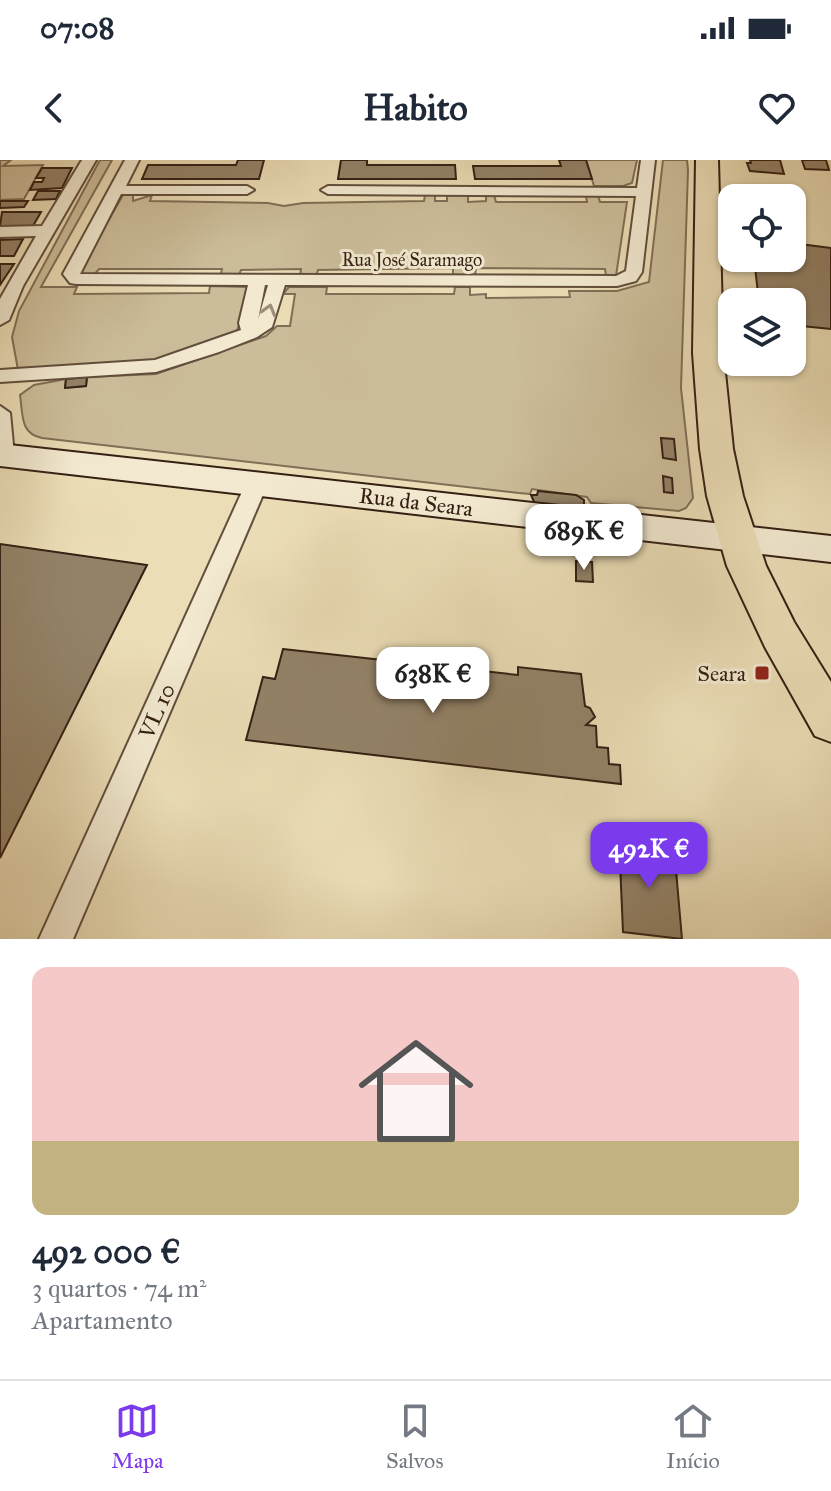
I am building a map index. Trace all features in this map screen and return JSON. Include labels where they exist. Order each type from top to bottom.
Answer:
[{"type":"main road","points":[[707,160],[711,398],[719,464],[738,541],[753,580],[793,660],[831,721]]},
{"type":"street","points":[[0,320],[14,286],[89,160]]},
{"type":"street","points":[[132,160],[116,190],[247,190]]},
{"type":"street","name":"Rua José Saramago","points":[[116,190],[71,274],[74,278],[617,281],[630,277],[634,272],[648,160]]},
{"type":"street","points":[[328,190],[644,192]]},
{"type":"street","points":[[0,232],[49,231]]},
{"type":"street","points":[[251,333],[248,323],[258,280]]},
{"type":"street","points":[[0,376],[156,366],[251,333],[266,323],[278,280]]},
{"type":"street","points":[[0,413],[1,455]]},
{"type":"street","name":"Rua da Seara","points":[[1,455],[738,541],[831,549]]},
{"type":"street","name":"VL 10","points":[[56,939],[257,483]]},
{"type":"shaded area","points":[[0,160],[11,160],[3,166],[43,165],[24,199],[0,200]]},
{"type":"shaded area","points":[[100,160],[112,160],[41,287],[77,287],[74,294],[209,293],[210,286],[248,287],[249,293],[236,334],[154,363],[18,370],[12,337],[19,311]]},
{"type":"shaded area","points":[[586,160],[637,160],[632,183],[594,186]]},
{"type":"shaded area","points":[[663,160],[687,160],[688,170],[681,388],[693,498],[686,508],[679,511],[591,503],[587,497],[532,489],[530,494],[519,493],[42,438],[26,428],[20,395],[34,385],[66,379],[65,388],[86,386],[87,377],[156,374],[266,336],[277,326],[290,326],[295,294],[283,294],[289,287],[327,287],[326,294],[454,294],[455,287],[470,287],[470,295],[486,294],[486,298],[570,297],[569,291],[617,291],[649,282]]},
{"type":"shaded area","points":[[123,195],[133,195],[133,201],[152,195],[150,201],[268,203],[284,206],[424,201],[425,195],[435,195],[435,201],[447,201],[447,195],[468,195],[468,202],[486,201],[486,195],[494,195],[496,202],[587,202],[586,196],[598,195],[600,202],[627,202],[616,276],[606,276],[605,269],[476,268],[475,276],[453,277],[453,268],[318,270],[316,277],[300,277],[301,269],[241,270],[238,277],[220,277],[222,269],[99,269],[93,276],[76,277]]},
{"type":"building","points":[[238,160],[264,160],[259,179],[142,179],[148,165],[236,165]]},
{"type":"building","points":[[341,160],[367,160],[367,165],[455,165],[456,179],[338,179]]},
{"type":"building","points":[[559,160],[586,160],[592,179],[475,179],[473,166],[561,166]]},
{"type":"building","points":[[750,160],[780,160],[784,174],[750,171],[747,163],[751,163]]},
{"type":"building","points":[[802,160],[826,160],[829,170],[805,169]]},
{"type":"building","points":[[42,168],[72,168],[62,188],[30,190],[34,182],[42,182],[44,178],[36,178]]},
{"type":"building","points":[[38,191],[60,191],[56,199],[33,200]]},
{"type":"building","points":[[0,201],[28,201],[24,207],[0,208]]},
{"type":"building","points":[[2,212],[41,212],[33,226],[0,226]]},
{"type":"building","points":[[23,239],[14,256],[0,256],[0,240]]},
{"type":"building","points":[[806,245],[831,248],[831,329],[806,326],[806,288],[757,288],[756,272],[806,272]]},
{"type":"building","points":[[0,264],[14,264],[0,285]]},
{"type":"building","points":[[87,377],[86,386],[65,388],[66,379]]},
{"type":"building","points":[[661,438],[674,439],[676,460],[663,458]]},
{"type":"building","points":[[663,476],[672,478],[673,493],[664,492]]},
{"type":"building","points":[[538,491],[576,495],[584,500],[584,509],[535,504],[531,495],[537,495]]},
{"type":"building","points":[[0,544],[147,565],[0,858]]},
{"type":"building","points":[[576,561],[592,562],[593,582],[576,581]]},
{"type":"building","points":[[283,649],[518,675],[518,667],[581,674],[585,706],[595,717],[586,725],[596,726],[597,747],[608,748],[609,764],[620,765],[621,784],[246,740],[263,677],[275,679]]},
{"type":"building","points":[[619,839],[674,847],[682,939],[623,932]]},
{"type":"place","name":"Seara","points":[[762,673]]}]
